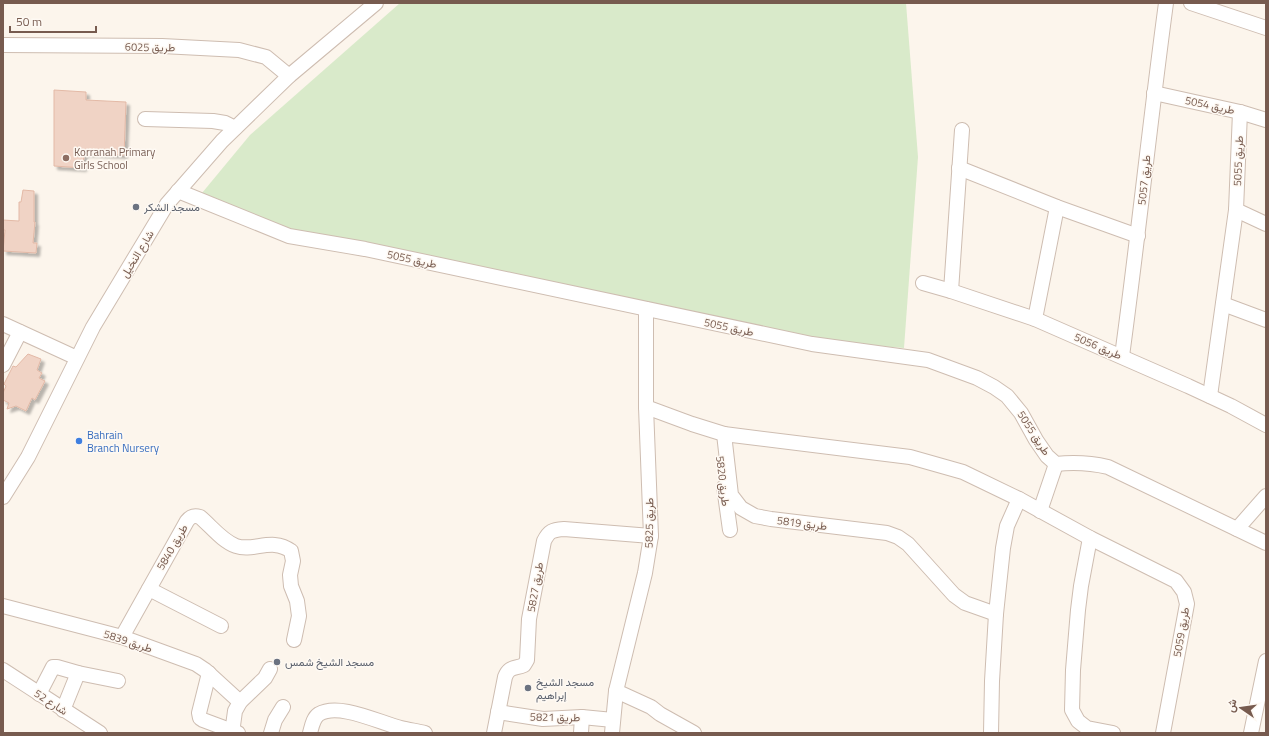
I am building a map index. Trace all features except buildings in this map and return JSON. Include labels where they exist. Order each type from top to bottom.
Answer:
[{"type":"street","name":"شارع النخيل","points":[[3,497],[28,457],[93,327],[167,204],[222,141],[289,76],[376,3]]},
{"type":"street","name":"طريق 5057","points":[[1122,356],[1166,3]]},
{"type":"street","points":[[1191,3],[1266,28]]},
{"type":"street","name":"طريق 6025","points":[[3,45],[162,46],[239,50],[266,57],[289,76]]},
{"type":"street","name":"طريق 5054","points":[[1154,93],[1240,112],[1266,120]]},
{"type":"street","name":"طريق 5055","points":[[1210,396],[1236,210],[1240,112]]},
{"type":"street","points":[[146,119],[219,122],[235,128]]},
{"type":"street","points":[[951,291],[962,130]]},
{"type":"street","points":[[959,168],[1057,207],[1138,236]]},
{"type":"street","name":"طريق 5055","points":[[178,191],[289,236],[365,249],[812,344],[928,360],[994,386],[1007,396],[1022,413],[1036,440],[1047,456],[1056,464],[1071,462],[1097,464],[1108,467],[1266,543]]},
{"type":"street","points":[[1035,319],[1057,207]]},
{"type":"street","points":[[1236,210],[1266,224]]},
{"type":"street","name":"طريق 5056","points":[[923,283],[1035,319],[1210,396],[1266,426]]},
{"type":"street","points":[[1224,304],[1266,320]]},
{"type":"street","name":"طريق 5825","points":[[612,726],[616,691],[645,573],[651,536],[646,408],[646,309]]},
{"type":"street","points":[[3,324],[77,358]]},
{"type":"street","points":[[3,365],[20,332]]},
{"type":"street","points":[[646,408],[721,433]]},
{"type":"street","name":"طريق 5059","points":[[721,433],[910,457],[963,472],[1019,499],[1090,538],[1176,582],[1184,592],[1187,604],[1163,733]]},
{"type":"street","name":"طريق 5820","points":[[721,433],[730,530]]},
{"type":"street","name":"طريق 5819","points":[[721,433],[731,494],[741,508],[755,516],[771,519],[886,533],[908,544],[954,595],[965,603],[996,614]]},
{"type":"street","points":[[1040,511],[1056,464]]},
{"type":"street","points":[[1237,529],[1266,496]]},
{"type":"street","points":[[991,733],[996,614],[1007,526],[1019,499]]},
{"type":"street","name":"طريق 5840","points":[[122,637],[187,521],[190,517],[195,516],[200,517],[227,542],[237,546],[274,545],[285,547],[291,551],[291,586],[299,608],[299,616],[294,640]]},
{"type":"street","name":"طريق 5827","points":[[494,733],[507,672],[512,668],[524,665],[527,660],[529,619],[544,541],[548,533],[555,530],[564,529],[651,536]]},
{"type":"street","points":[[1090,538],[1078,610],[1073,670],[1072,710],[1078,721],[1087,728],[1113,733]]},
{"type":"street","points":[[149,589],[221,626]]},
{"type":"street","name":"طريق 5839","points":[[3,606],[122,637],[196,664],[209,673],[240,702]]},
{"type":"street","points":[[1251,733],[1266,660]]},
{"type":"street","points":[[39,694],[53,667],[118,681]]},
{"type":"street","points":[[209,673],[199,712],[200,718],[234,732],[235,711],[240,702],[266,678],[270,669]]},
{"type":"street","name":"شارع 52","points":[[3,670],[100,733]]},
{"type":"street","points":[[63,710],[78,673]]},
{"type":"street","points":[[616,691],[651,707],[660,714],[694,733]]},
{"type":"street","points":[[271,733],[275,720],[283,707]]},
{"type":"street","points":[[310,733],[314,718],[326,711],[339,710],[400,730],[425,733]]},
{"type":"street","name":"طريق 5821","points":[[498,712],[543,719],[582,718],[612,726]]},
{"type":"street","points":[[581,733],[582,718]]},
{"type":"green space","points":[[400,3],[906,3],[918,157],[904,348],[838,343],[285,231],[202,193],[250,135]]},
{"type":"place","name":"Korranah Primary Girls School","points":[[66,158]]},
{"type":"place","name":"مسجد الشكر","points":[[136,207]]},
{"type":"place","name":"Bahrain Branch Nursery","points":[[79,441]]},
{"type":"place","name":"مسجد الشيخ شمس","points":[[277,662]]},
{"type":"place","name":"مسجد الشيخ إبراهيم","points":[[528,688]]}]
